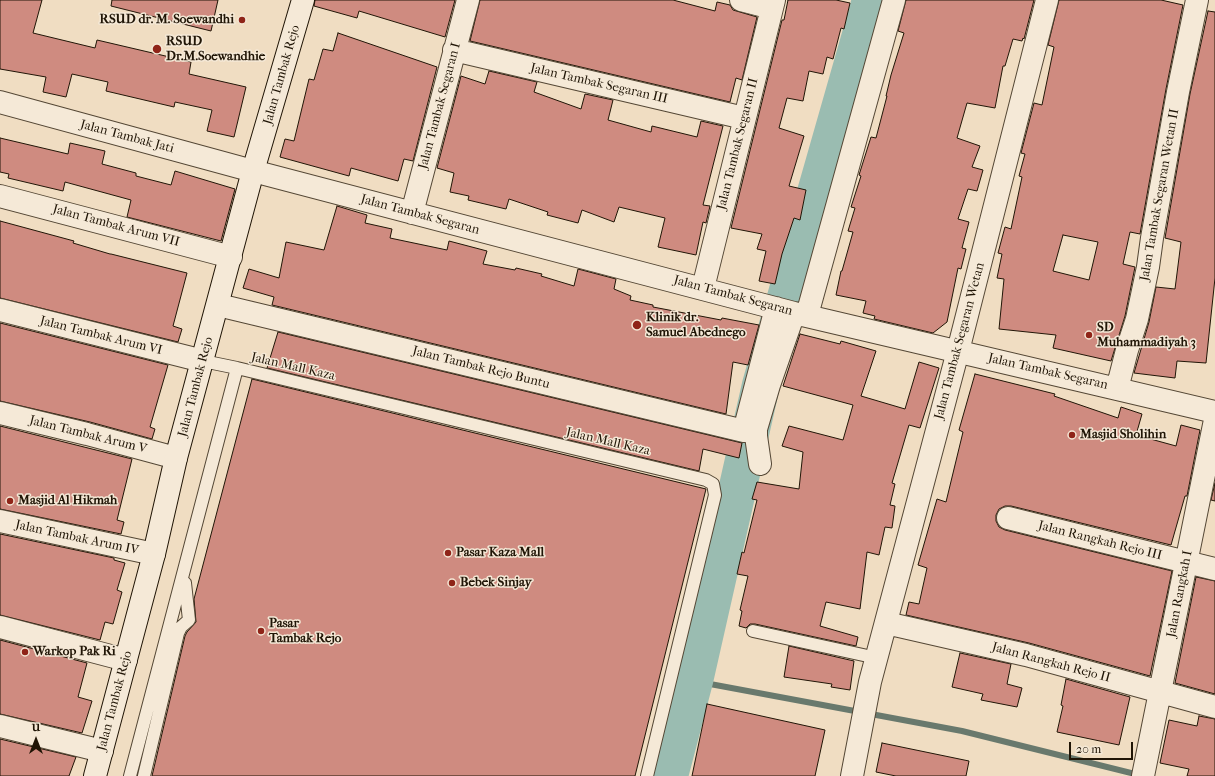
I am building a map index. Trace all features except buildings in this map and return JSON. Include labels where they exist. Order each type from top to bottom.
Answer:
[{"type":"street","name":"Jalan Tambak Rejo","points":[[95,776],[154,554],[176,458],[253,172],[303,0]]},
{"type":"street","name":"Jalan Tambak Segaran I","points":[[412,212],[468,0]]},
{"type":"street","points":[[741,0],[773,4]]},
{"type":"street","points":[[760,464],[756,429],[894,0]]},
{"type":"street","name":"Jalan Tambak Segaran Wetan","points":[[852,776],[870,682],[958,351],[1047,0]]},
{"type":"street","name":"Jalan Tambak Segaran Wetan II","points":[[1117,389],[1137,319],[1147,274],[1178,92],[1197,0]]},
{"type":"street","name":"Jalan Tambak Segaran II","points":[[703,288],[773,4]]},
{"type":"street","name":"Jalan Tambak Segaran III","points":[[454,50],[744,118]]},
{"type":"street","name":"Jalan Tambak Jati","points":[[0,102],[253,172]]},
{"type":"street","name":"Jalan Tambak Segaran","points":[[253,172],[793,312],[1215,412]]},
{"type":"street","name":"Jalan Tambak Arum VII","points":[[0,196],[231,257]]},
{"type":"street","name":"Jalan Tambak Rejo Buntu","points":[[218,305],[744,431],[758,378],[793,312]]},
{"type":"street","name":"Jalan Tambak Arum VI","points":[[0,310],[203,361]]},
{"type":"street","name":"Jalan Tambak Arum V","points":[[0,413],[176,458]]},
{"type":"street","name":"Jalan Rangkah I","points":[[1144,771],[1215,420]]},
{"type":"street","name":"Jalan Rangkah Rejo III","points":[[1008,518],[1215,569]]},
{"type":"street","name":"Jalan Tambak Arum IV","points":[[0,521],[154,554]]},
{"type":"street","name":"Jalan Rangkah Rejo II","points":[[886,623],[1026,655],[1215,707]]},
{"type":"street","points":[[0,627],[126,660]]},
{"type":"street","points":[[0,726],[102,751]]},
{"type":"lane","name":"Jalan Mall Kaza","points":[[203,361],[706,480],[713,484],[715,495],[647,776]]},
{"type":"lane","points":[[130,776],[237,368]]},
{"type":"lane","points":[[144,776],[178,633],[181,627],[189,620],[184,574]]},
{"type":"lane","points":[[753,631],[877,658]]},
{"type":"waterway","points":[[669,776],[694,681],[761,385],[871,0]]},
{"type":"waterway","points":[[694,681],[962,731],[1139,775]]},
{"type":"place","name":"RSUD dr. M. Soewandhi","points":[[242,20]]},
{"type":"place","name":"RSUD Dr.M.Soewandhie","points":[[157,49]]},
{"type":"place","name":"Klinik dr. Samuel Abednego","points":[[637,325]]},
{"type":"place","name":"SD Muhammadiyah 3","points":[[1089,335]]},
{"type":"place","name":"Masjid Sholihin","points":[[1072,435]]},
{"type":"place","name":"Masjid Al Hikmah","points":[[10,501]]},
{"type":"place","name":"Pasar Kaza Mall","points":[[448,553]]},
{"type":"place","name":"Bebek Sinjay","points":[[452,583]]},
{"type":"place","name":"Pasar Tambak Rejo","points":[[261,631]]},
{"type":"place","name":"Warkop Pak Ri","points":[[25,652]]}]
